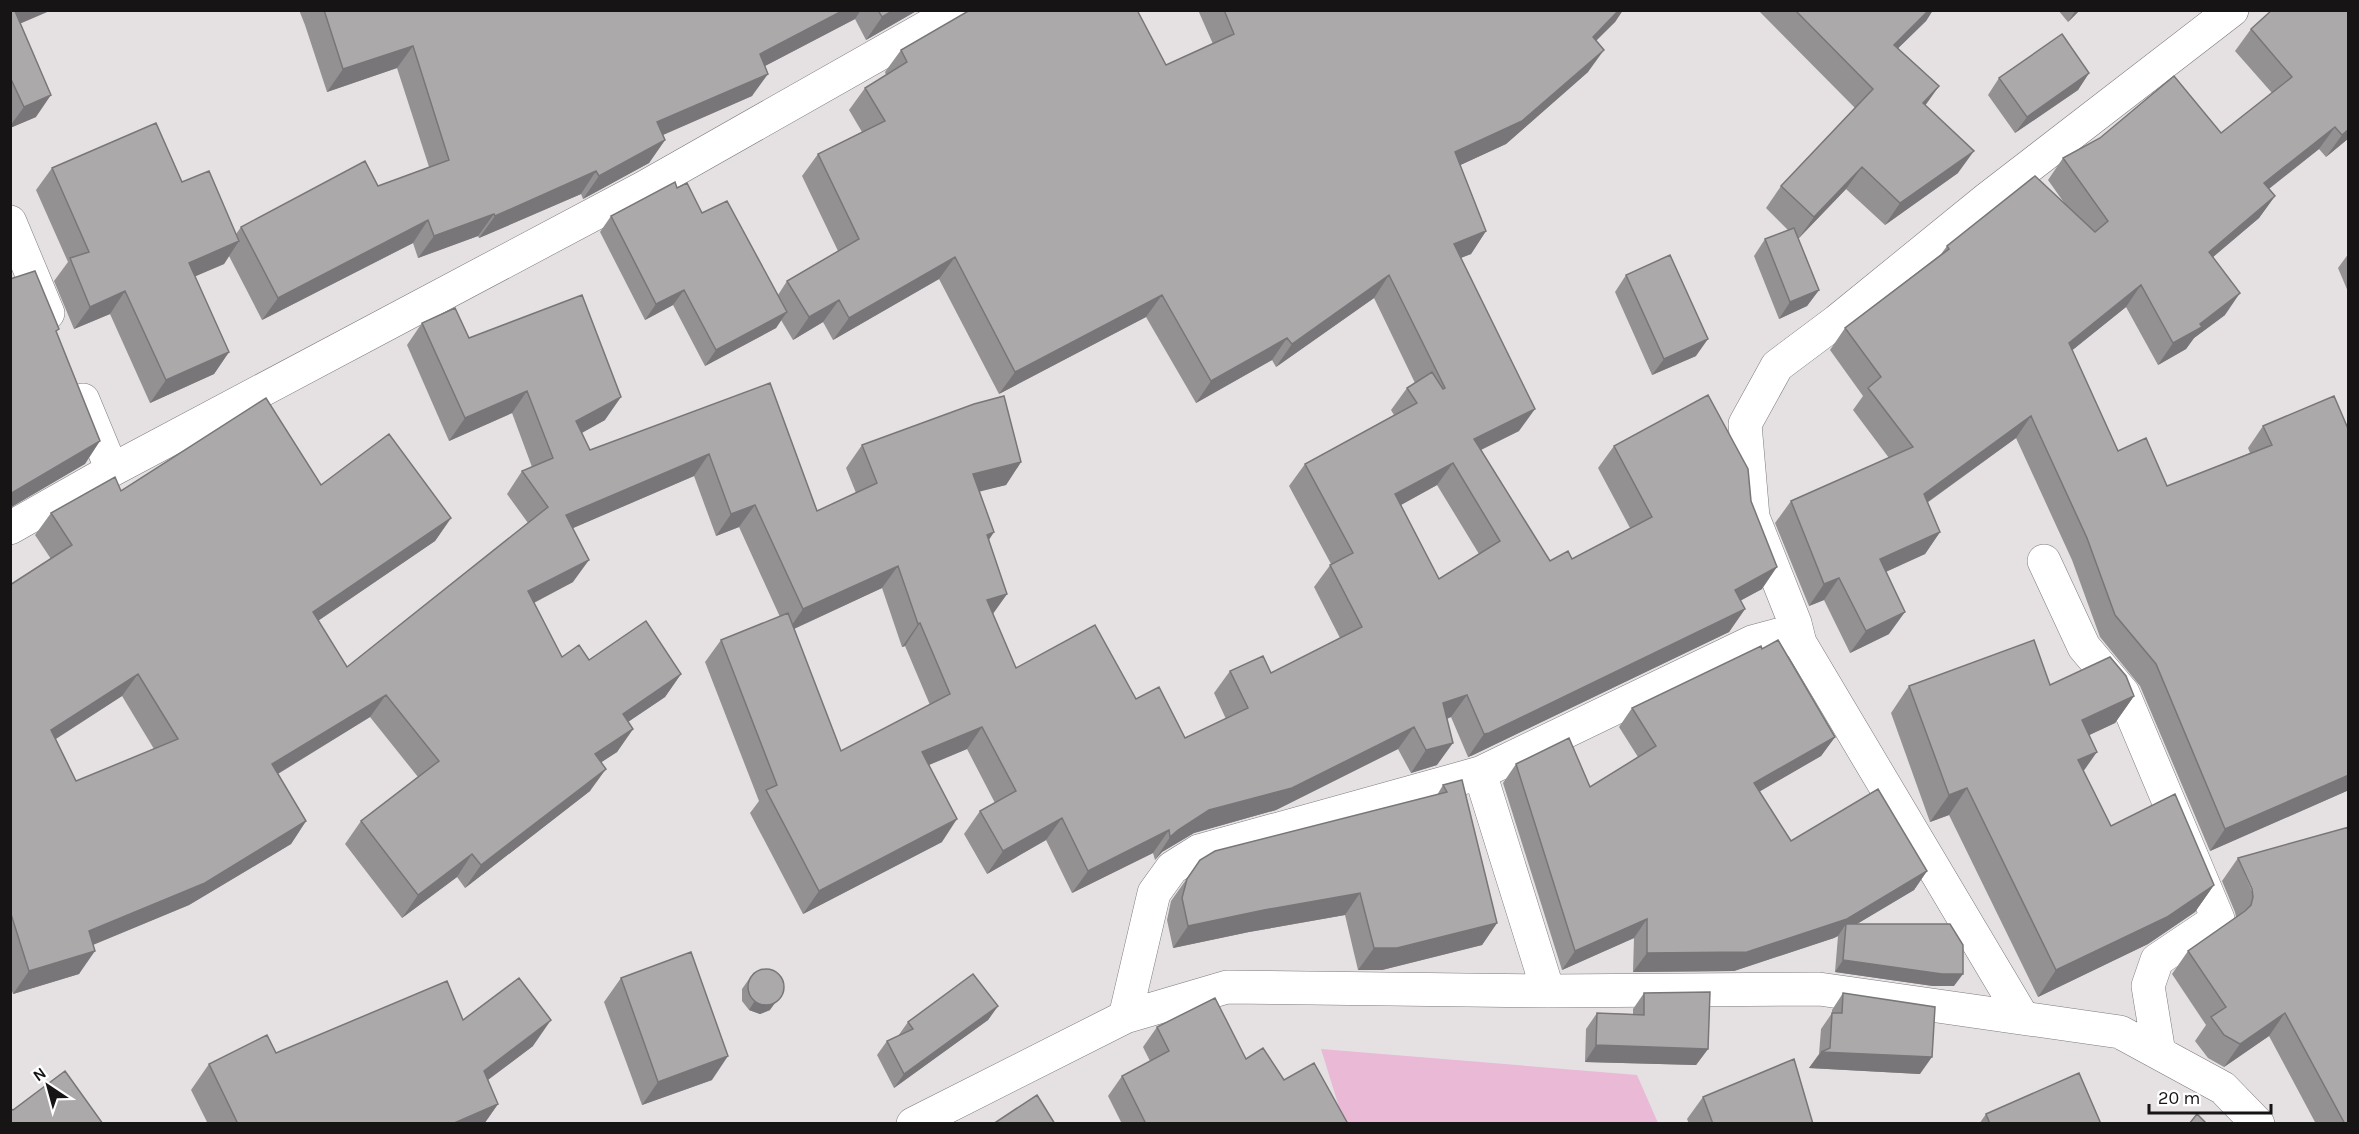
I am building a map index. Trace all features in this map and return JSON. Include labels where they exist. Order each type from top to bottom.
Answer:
[{"type":"street","points":[[10,528],[112,471],[643,188],[957,10]]},
{"type":"street","points":[[2023,1018],[1800,643],[1795,623],[1753,517],[1745,424],[1777,366],[1837,321],[1996,192],[2232,10]]},
{"type":"street","points":[[10,222],[59,341]]},
{"type":"street","points":[[72,373],[112,471]]},
{"type":"street","points":[[2044,561],[2084,647],[2123,693],[2218,919],[2157,960],[2148,986],[2158,1053]]},
{"type":"street","points":[[1125,1017],[1154,894],[1172,868],[1198,851],[1480,773],[1752,642],[1778,635],[1800,643]]},
{"type":"street","points":[[1480,773],[1548,991]]},
{"type":"street","points":[[913,1124],[1125,1017],[1227,987],[1548,991],[1819,989],[2120,1032],[2223,1088],[2258,1124]]},
{"type":"shaded area","points":[[1321,1049],[1637,1075],[1658,1123],[1344,1123]]},
{"type":"building","points":[[10,10],[17,10],[15,11],[51,95],[24,107],[10,77]]},
{"type":"building","points":[[324,10],[844,10],[760,54],[768,74],[657,122],[665,140],[599,176],[596,171],[495,216],[494,214],[434,236],[428,220],[278,298],[241,227],[365,161],[378,186],[449,160],[413,46],[343,69]]},
{"type":"building","points":[[878,10],[894,10],[882,17]]},
{"type":"building","points":[[970,10],[1137,10],[1166,65],[1234,34],[1224,10],[1619,10],[1593,37],[1604,50],[1522,121],[1455,152],[1486,231],[1454,244],[1535,409],[1474,439],[1550,561],[1568,551],[1572,559],[1652,517],[1614,446],[1708,395],[1748,469],[1751,501],[1777,567],[1735,590],[1745,609],[1489,733],[1484,734],[1467,695],[1443,703],[1453,743],[1426,750],[1414,727],[1292,788],[1209,810],[1170,837],[1169,830],[1088,871],[1062,818],[1003,851],[980,811],[1016,791],[982,727],[922,752],[957,819],[819,891],[766,790],[777,785],[721,640],[788,613],[841,751],[950,694],[920,623],[918,624],[898,566],[803,609],[755,505],[731,514],[709,454],[566,515],[589,560],[528,591],[562,657],[579,645],[589,660],[646,621],[681,674],[623,714],[633,729],[595,754],[606,769],[481,865],[472,854],[418,895],[361,821],[439,761],[386,695],[272,764],[306,821],[205,883],[89,931],[95,951],[29,971],[10,911],[10,585],[72,545],[51,513],[115,477],[121,491],[266,398],[321,485],[389,434],[451,518],[313,612],[347,667],[548,507],[522,471],[553,458],[527,391],[465,418],[422,323],[455,308],[469,338],[582,295],[621,397],[576,421],[590,450],[770,383],[817,511],[877,483],[862,445],[974,404],[1004,396],[1021,462],[973,474],[994,532],[987,535],[1007,594],[987,600],[1016,668],[1095,625],[1136,699],[1159,687],[1185,738],[1248,708],[1230,671],[1263,656],[1271,673],[1362,627],[1330,565],[1353,553],[1305,464],[1417,403],[1407,388],[1432,372],[1443,389],[1445,388],[1389,275],[1292,344],[1287,338],[1211,381],[1162,295],[1015,372],[955,257],[849,318],[839,300],[809,317],[787,281],[859,239],[818,154],[885,121],[865,88],[907,62],[901,50]],"holes":[[[1453,463],[1500,541],[1439,579],[1395,494]],[[138,674],[178,739],[76,781],[51,730]]]},
{"type":"building","points":[[1795,10],[1929,10],[1894,45],[1939,86],[1923,103],[1974,151],[1900,203],[1862,167],[1814,217],[1781,186],[1873,89]]},
{"type":"building","points":[[2272,10],[2349,10],[2349,129],[2342,135],[2335,127],[2264,183],[2275,196],[2209,252],[2240,293],[2200,324],[2202,327],[2173,343],[2141,285],[2069,343],[2118,451],[2146,438],[2167,486],[2272,445],[2263,426],[2334,396],[2349,431],[2349,775],[2225,829],[2156,664],[2115,615],[2087,538],[2031,416],[1924,494],[1940,532],[1880,559],[1905,612],[1866,631],[1839,578],[1824,584],[1791,501],[1913,447],[1868,388],[1881,377],[1845,328],[1949,249],[1947,246],[2035,176],[2095,232],[2108,221],[2063,158],[2100,138],[2174,76],[2221,133],[2292,77],[2251,29]]},
{"type":"building","points":[[2062,34],[2089,73],[2027,117],[1999,78]]},
{"type":"building","points":[[156,123],[182,182],[209,171],[239,241],[189,263],[229,352],[166,380],[125,291],[90,307],[70,258],[89,252],[52,168]]},
{"type":"building","points":[[675,182],[677,188],[687,183],[702,213],[727,201],[787,312],[716,350],[684,290],[656,304],[611,216]]},
{"type":"building","points":[[1794,228],[1819,290],[1790,302],[1765,239]]},
{"type":"building","points":[[1670,255],[1708,339],[1664,359],[1626,275]]},
{"type":"building","points":[[35,271],[59,329],[56,331],[100,441],[10,494],[10,279]]},
{"type":"building","points":[[1778,640],[1835,737],[1754,783],[1791,841],[1878,789],[1927,871],[1847,919],[1747,952],[1647,953],[1647,919],[1575,951],[1516,764],[1569,738],[1590,787],[1656,746],[1632,708]]},
{"type":"building","points":[[2034,640],[2050,685],[2110,657],[2126,676],[2134,696],[2082,720],[2097,752],[2078,760],[2111,826],[2175,794],[2214,885],[2167,917],[2056,970],[1967,788],[1949,795],[1909,686]]},
{"type":"building","points":[[1462,780],[1497,923],[1397,948],[1374,948],[1360,893],[1188,926],[1182,898],[1187,879],[1200,860],[1215,851],[1447,792],[1443,785]]},
{"type":"building","points":[[2349,827],[2349,1124],[2345,1124],[2285,1013],[2240,1044],[2224,1035],[2211,1017],[2226,1007],[2188,951],[2251,905],[2252,889],[2238,858]]},
{"type":"building","points":[[1846,924],[1950,924],[1963,945],[1963,974],[1942,974],[1843,960]]},
{"type":"building","points":[[691,952],[728,1056],[658,1082],[621,978]]},
{"type":"building","points":[[766,969],[779,974],[784,987],[779,1000],[766,1005],[753,1000],[748,987],[753,974]]},
{"type":"building","points":[[973,974],[998,1006],[904,1074],[887,1041],[913,1029],[908,1022]]},
{"type":"building","points":[[519,978],[551,1020],[484,1071],[498,1104],[452,1124],[238,1124],[209,1064],[267,1035],[276,1053],[447,981],[463,1020]]},
{"type":"building","points":[[1710,992],[1708,1049],[1596,1045],[1597,1013],[1644,1015],[1644,993]]},
{"type":"building","points":[[1843,993],[1935,1007],[1932,1057],[1821,1052],[1830,1048],[1832,1013],[1842,1013]]},
{"type":"building","points":[[1215,998],[1246,1059],[1263,1048],[1284,1080],[1314,1063],[1348,1124],[1146,1124],[1122,1076],[1169,1051],[1157,1027]]},
{"type":"building","points":[[1794,1059],[1813,1124],[1713,1124],[1703,1097]]},
{"type":"building","points":[[65,1071],[103,1124],[10,1124],[10,1108],[13,1110]]},
{"type":"building","points":[[2079,1073],[2101,1124],[1990,1124],[1986,1114]]},
{"type":"building","points":[[1037,1095],[1055,1124],[993,1124]]},
{"type":"building","points":[[2197,1114],[2207,1124],[2189,1124]]}]
